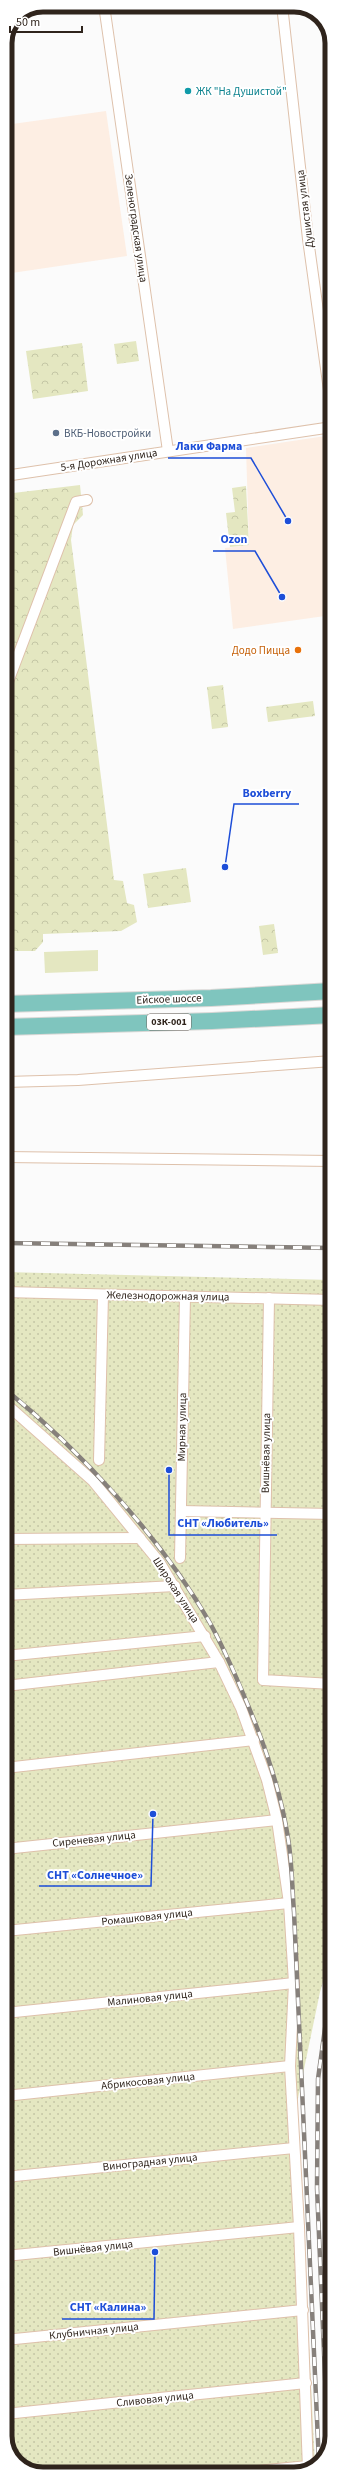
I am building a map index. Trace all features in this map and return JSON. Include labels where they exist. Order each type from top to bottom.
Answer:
[{"type":"main road","name":"Ейское шоссе","points":[[12,1004],[211,998],[325,991]]},
{"type":"main road","name":"03К-001","points":[[12,1027],[212,1021],[325,1015]]},
{"type":"street","name":"Зеленоградская улица","points":[[105,12],[168,451]]},
{"type":"street","name":"Душистая улица","points":[[283,12],[308,239],[325,362]]},
{"type":"street","name":"5-я Дорожная улица","points":[[12,475],[325,428]]},
{"type":"street","points":[[12,671],[76,501],[87,500]]},
{"type":"street","points":[[12,1082],[78,1080],[325,1062]]},
{"type":"street","points":[[12,1157],[325,1162]]},
{"type":"street","name":"Железнодорожная улица","points":[[12,1292],[325,1300]]},
{"type":"street","points":[[99,1460],[103,1295]]},
{"type":"street","name":"Мирная улица","points":[[180,1558],[185,1296]]},
{"type":"street","name":"Вишнёвая улица","points":[[269,1298],[264,1512],[263,1680],[325,1684]]},
{"type":"street","name":"Широкая улица","points":[[12,1409],[93,1481],[140,1538],[175,1586],[205,1636],[12,1655]]},
{"type":"street","points":[[181,1511],[325,1514]]},
{"type":"street","points":[[12,1539],[140,1538]]},
{"type":"street","points":[[12,1595],[175,1586]]},
{"type":"street","points":[[205,1636],[219,1662],[254,1740],[278,1820],[289,1903],[294,1983],[290,2066],[299,2227],[308,2463]]},
{"type":"street","points":[[12,1685],[219,1662]]},
{"type":"street","points":[[12,1767],[254,1740]]},
{"type":"street","name":"Сиреневая улица","points":[[12,1847],[278,1820]]},
{"type":"street","name":"Ромашковая улица","points":[[12,1930],[289,1903]]},
{"type":"street","name":"Малиновая улица","points":[[12,2012],[294,1983]]},
{"type":"street","name":"Абрикосовая улица","points":[[12,2095],[290,2066]]},
{"type":"street","name":"Виноградная улица","points":[[12,2176],[294,2148]]},
{"type":"street","name":"Вишнёвая улица","points":[[12,2255],[299,2227]]},
{"type":"street","name":"Клубничная улица","points":[[12,2339],[302,2310]]},
{"type":"street","name":"Сливовая улица","points":[[12,2413],[306,2383]]},
{"type":"shaded area","points":[[106,111],[127,256],[12,273],[12,124]]},
{"type":"shaded area","points":[[325,436],[325,616],[233,629],[225,548],[249,545],[246,448]]},
{"type":"green space","points":[[136,341],[139,361],[117,364],[114,344]]},
{"type":"green space","points":[[82,343],[88,391],[33,399],[26,351]]},
{"type":"green space","points":[[80,485],[83,515],[73,525],[71,540],[114,880],[123,881],[127,903],[134,905],[137,922],[121,931],[43,934],[43,942],[35,951],[12,951],[12,493]]},
{"type":"green space","points":[[246,486],[249,545],[230,547],[226,513],[235,512],[232,488]]},
{"type":"green space","points":[[223,685],[228,727],[212,729],[207,687]]},
{"type":"green space","points":[[313,701],[315,716],[268,722],[266,707]]},
{"type":"green space","points":[[186,868],[191,902],[148,908],[143,874]]},
{"type":"green space","points":[[274,924],[278,953],[263,955],[259,926]]},
{"type":"green space","points":[[98,950],[98,971],[45,973],[44,952]]},
{"type":"green space","points":[[12,1272],[325,1280],[325,1975],[320,1992],[297,2103],[315,2459],[309,2463],[298,2467],[41,2467],[31,2465],[26,2462],[18,2455],[12,2440]]},
{"type":"railway","points":[[12,1243],[325,1248]]},
{"type":"railway","points":[[12,1395],[62,1439],[118,1497],[144,1528],[190,1591],[210,1623],[223,1648],[251,1712],[271,1766],[285,1823],[292,1875],[319,2454]]},
{"type":"railway","points":[[325,2028],[318,2079],[317,2188],[325,2376]]},
{"type":"place","name":"ЖК \"На Душистой\"","points":[[188,91]]},
{"type":"place","name":"ВКБ-Новостройки","points":[[56,433]]},
{"type":"place","name":"Лаки Фарма","points":[[288,521]]},
{"type":"place","name":"Ozon","points":[[282,597]]},
{"type":"place","name":"Додо Пицца","points":[[298,650]]},
{"type":"place","name":"Boxberry","points":[[225,867]]},
{"type":"place","name":"СНТ «Любитель»","points":[[169,1470]]},
{"type":"place","name":"СНТ «Солнечное»","points":[[153,1814]]},
{"type":"place","name":"СНТ «Калина»","points":[[155,2252]]}]
